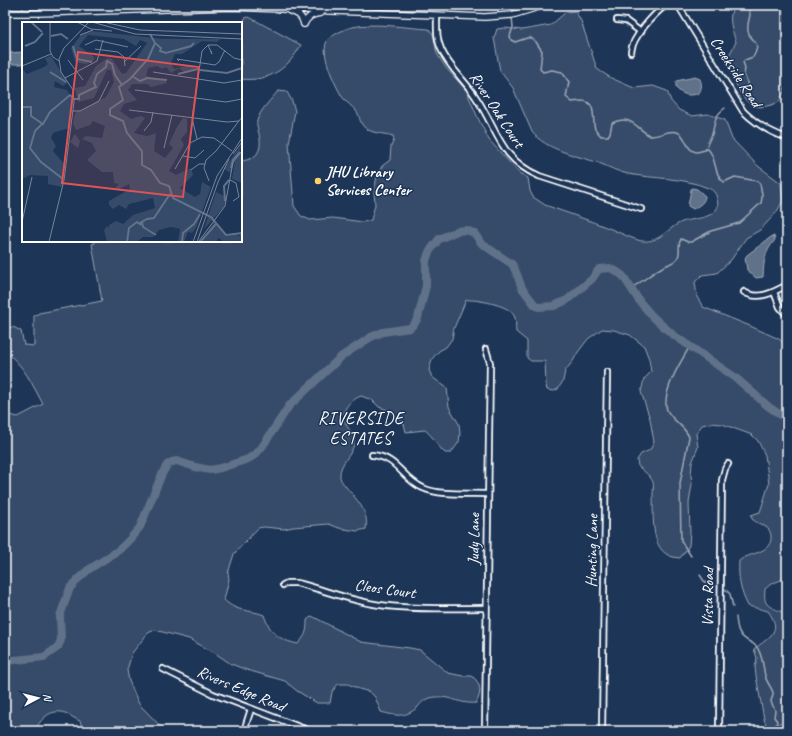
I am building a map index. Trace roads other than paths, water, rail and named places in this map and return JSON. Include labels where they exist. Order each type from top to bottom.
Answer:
[{"type":"main road","points":[[5,12],[38,13],[214,7],[485,17],[518,14],[545,5]]},
{"type":"main road","points":[[284,9],[302,17],[304,24],[311,15],[329,11]]},
{"type":"street","points":[[631,52],[633,43],[641,32],[666,5]]},
{"type":"street","name":"Creekside Road","points":[[678,5],[743,111],[761,127],[787,138]]},
{"type":"street","name":"River Oak Court","points":[[436,16],[438,40],[444,55],[451,67],[478,99],[499,141],[505,151],[516,163],[539,176],[641,209]]},
{"type":"street","points":[[617,20],[626,21],[641,32]]},
{"type":"street","points":[[744,292],[748,295],[759,296],[774,292],[787,285]]},
{"type":"street","points":[[774,292],[780,307],[787,315]]},
{"type":"street","name":"Judy Lane","points":[[485,731],[490,363],[486,349]]},
{"type":"street","name":"Hunting Lane","points":[[602,731],[607,372]]},
{"type":"street","points":[[372,455],[388,459],[413,482],[428,490],[441,493],[488,494]]},
{"type":"street","name":"Vista Road","points":[[719,731],[722,480],[728,464]]},
{"type":"street","name":"Cleos Court","points":[[283,585],[287,583],[297,583],[357,600],[382,605],[407,607],[486,608]]},
{"type":"street","name":"Rivers Edge Road","points":[[163,669],[213,694],[310,731]]},
{"type":"street","points":[[244,731],[251,709]]},
{"type":"waterway","points":[[512,13],[513,5]]},
{"type":"waterway","points":[[746,91],[747,81],[744,75],[745,68],[743,62],[753,57],[757,47],[748,31],[750,15],[748,5]]},
{"type":"waterway","points":[[512,17],[513,27],[510,36],[511,40],[515,42],[531,38],[536,42],[542,51],[540,69],[543,72],[552,70],[562,72],[569,82],[566,97],[572,102],[582,101],[590,104],[592,107],[595,129],[601,136],[608,136],[612,123],[624,120],[632,123],[650,136],[673,131],[677,132],[683,136],[692,151],[698,152],[708,149],[713,157],[718,175],[724,182],[735,177],[757,181],[760,184],[762,194],[761,203],[739,223],[711,231],[691,242],[681,239],[679,244],[679,255],[676,260],[656,271],[631,288]]},
{"type":"waterway","points":[[706,149],[718,114],[725,108]]},
{"type":"waterway","points":[[5,661],[44,657],[58,647],[61,640],[60,616],[70,588],[88,570],[119,550],[140,527],[167,465],[177,461],[210,470],[248,459],[256,454],[262,447],[289,406],[342,356],[371,337],[383,332],[410,328],[418,318],[426,286],[426,261],[429,252],[439,239],[457,231],[466,230],[474,233],[482,244],[512,264],[522,288],[538,307],[554,306],[567,300],[592,279],[599,269],[610,268],[616,271],[623,276],[640,302],[653,317],[672,334],[736,378],[769,407],[787,419]]},
{"type":"waterway","points":[[690,346],[669,386],[666,403],[669,414],[685,430],[689,437],[680,483],[681,541],[691,556]]},
{"type":"waterway","points":[[700,575],[704,581],[714,587]]},
{"type":"waterway","points":[[725,589],[730,594],[733,607]]},
{"type":"waterway","points":[[736,617],[740,634],[756,646],[760,653],[766,678],[773,692],[771,702],[775,710],[774,717],[777,721],[776,726],[779,731]]},
{"type":"waterway","points":[[5,654],[9,660]]},
{"type":"place","name":"JHU Library Services Center","points":[[318,181]]},
{"type":"district","name":"RIVERSIDE ESTATES","points":[[361,428]]}]
